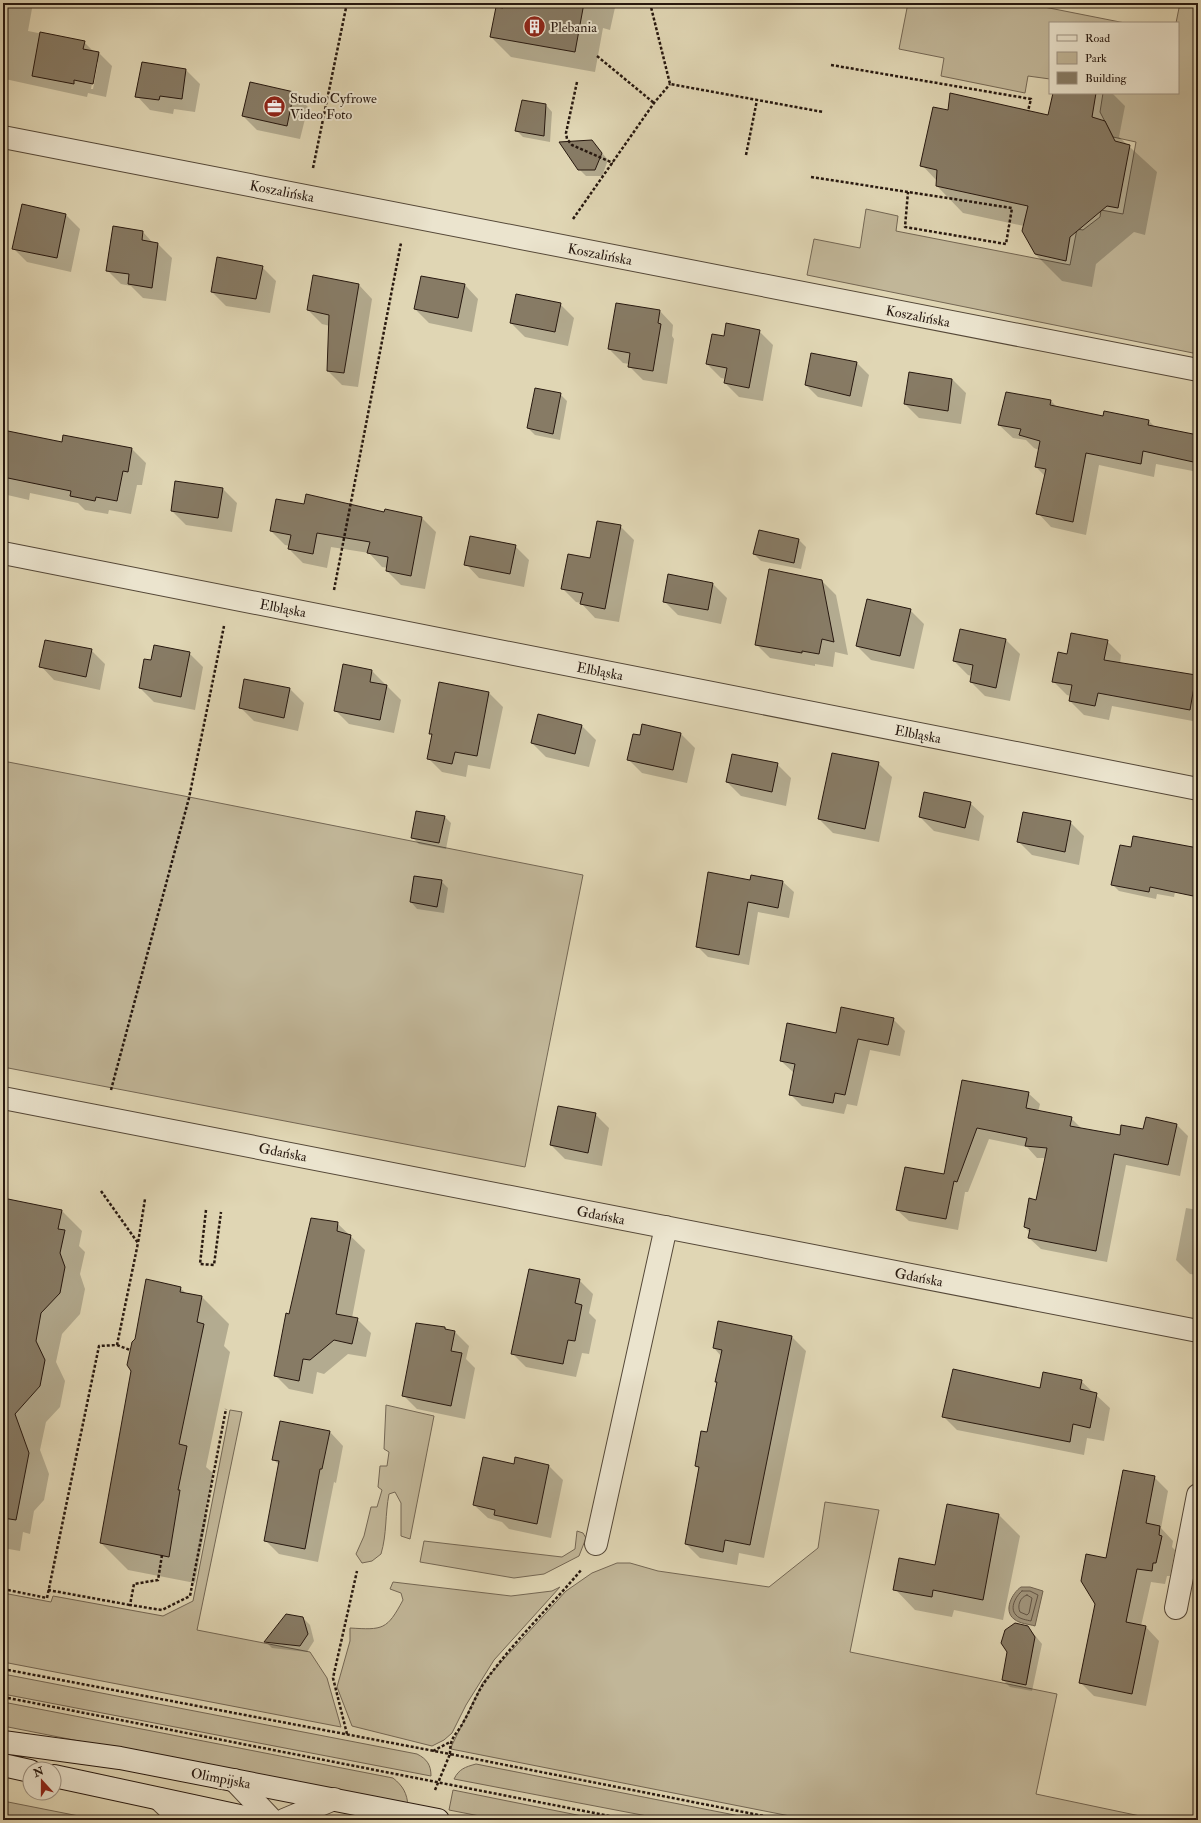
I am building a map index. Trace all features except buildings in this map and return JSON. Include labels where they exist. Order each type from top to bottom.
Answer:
[{"type":"street","name":"Koszalińska","points":[[3,137],[1198,370]]},
{"type":"street","name":"Elbląska","points":[[3,553],[1198,789]]},
{"type":"street","name":"Gdańska","points":[[3,1098],[1198,1331]]},
{"type":"street","points":[[596,1544],[666,1227]]},
{"type":"street","points":[[1176,1608],[1198,1495]]},
{"type":"street","name":"Olimpijska","points":[[3,1742],[120,1758],[438,1820]]},
{"type":"street","points":[[3,1765],[22,1769]]},
{"type":"street","points":[[62,1778],[258,1820]]},
{"type":"street","points":[[234,1780],[272,1820]]},
{"type":"street","points":[[159,1799],[181,1820]]},
{"type":"street","points":[[284,1820],[334,1799]]},
{"type":"path","points":[[307,196],[347,3]]},
{"type":"path","points":[[650,3],[670,84]]},
{"type":"path","points":[[597,56],[654,103]]},
{"type":"path","points":[[831,65],[1031,100],[1028,111]]},
{"type":"path","points":[[577,82],[566,133],[568,139],[572,145],[613,163]]},
{"type":"path","points":[[670,84],[823,112]]},
{"type":"path","points":[[554,245],[654,103],[670,84]]},
{"type":"path","points":[[746,155],[757,100]]},
{"type":"path","points":[[811,177],[1012,208],[1006,244],[905,227],[908,192]]},
{"type":"path","points":[[333,593],[403,237]]},
{"type":"path","points":[[109,1097],[189,798],[225,618]]},
{"type":"path","points":[[102,1191],[138,1243]]},
{"type":"path","points":[[117,1345],[138,1243],[145,1199]]},
{"type":"path","points":[[206,1210],[200,1264],[214,1265],[220,1212]]},
{"type":"path","points":[[3,1589],[47,1598],[99,1346],[117,1345],[130,1350]]},
{"type":"path","points":[[48,1590],[162,1610],[190,1596],[226,1409]]},
{"type":"path","points":[[130,1604],[134,1584],[158,1580],[162,1555]]},
{"type":"path","points":[[433,1750],[450,1742],[464,1722],[483,1685],[492,1672],[512,1647],[555,1601],[582,1568]]},
{"type":"path","points":[[347,1734],[333,1678],[357,1571]]},
{"type":"path","points":[[3,1669],[433,1750],[784,1820]]},
{"type":"path","points":[[3,1697],[630,1820]]},
{"type":"path","points":[[437,1783],[450,1754],[450,1742]]},
{"type":"green space","points":[[908,3],[1024,3],[1120,22],[1049,22],[1049,79],[1028,76],[1025,93],[941,76],[944,58],[899,49]]},
{"type":"green space","points":[[1180,3],[1198,3],[1198,354],[807,275],[814,239],[860,248],[866,209],[898,216],[896,231],[1070,265],[1077,229],[1083,230],[1100,217],[1101,210],[1123,214],[1136,142],[1113,137],[1100,112],[1103,94],[1179,94],[1179,22],[1176,22]]},
{"type":"green space","points":[[3,761],[583,875],[525,1167],[3,1067]]},
{"type":"green space","points":[[386,1405],[434,1416],[410,1539],[401,1536],[401,1503],[395,1492],[389,1494],[381,1554],[372,1561],[362,1563],[356,1554],[364,1536],[371,1507],[377,1507],[382,1490],[378,1487],[380,1466],[387,1466],[389,1452],[384,1449]]},
{"type":"green space","points":[[230,1410],[242,1412],[197,1630],[310,1652],[327,1678],[341,1727],[3,1662],[3,1593],[51,1602],[53,1596],[163,1616],[193,1601]]},
{"type":"green space","points":[[825,1502],[879,1510],[850,1652],[1057,1694],[1036,1794],[1159,1820],[810,1820],[451,1749],[483,1682],[566,1591],[592,1573],[617,1563],[630,1563],[658,1571],[769,1587],[818,1548]]},
{"type":"green space","points":[[577,1531],[583,1533],[586,1538],[579,1556],[544,1574],[514,1578],[420,1562],[424,1541],[562,1557],[575,1549]]},
{"type":"green space","points":[[393,1582],[511,1596],[552,1591],[560,1587],[494,1660],[466,1705],[452,1733],[444,1740],[432,1746],[352,1726],[337,1687],[350,1641],[350,1628],[370,1629],[383,1626],[393,1617],[403,1600],[401,1593],[390,1589]]},
{"type":"green space","points":[[3,1674],[417,1754],[428,1763],[431,1776],[3,1694]]},
{"type":"green space","points":[[3,1702],[393,1778],[404,1790],[407,1797],[408,1806],[3,1726]]},
{"type":"green space","points":[[476,1764],[760,1820],[668,1820],[454,1779],[463,1769]]},
{"type":"green space","points":[[453,1790],[602,1820],[500,1820],[449,1810]]},
{"type":"green space","points":[[3,1801],[99,1820],[3,1820]]},
{"type":"water","points":[[1021,1587],[1030,1587],[1043,1591],[1035,1626],[1016,1621],[1011,1616],[1009,1611],[1012,1598]]},
{"type":"place","name":"Plebania","points":[[535,27]]},
{"type":"place","name":"Studio Cyfrowe Video Foto","points":[[275,106]]}]
